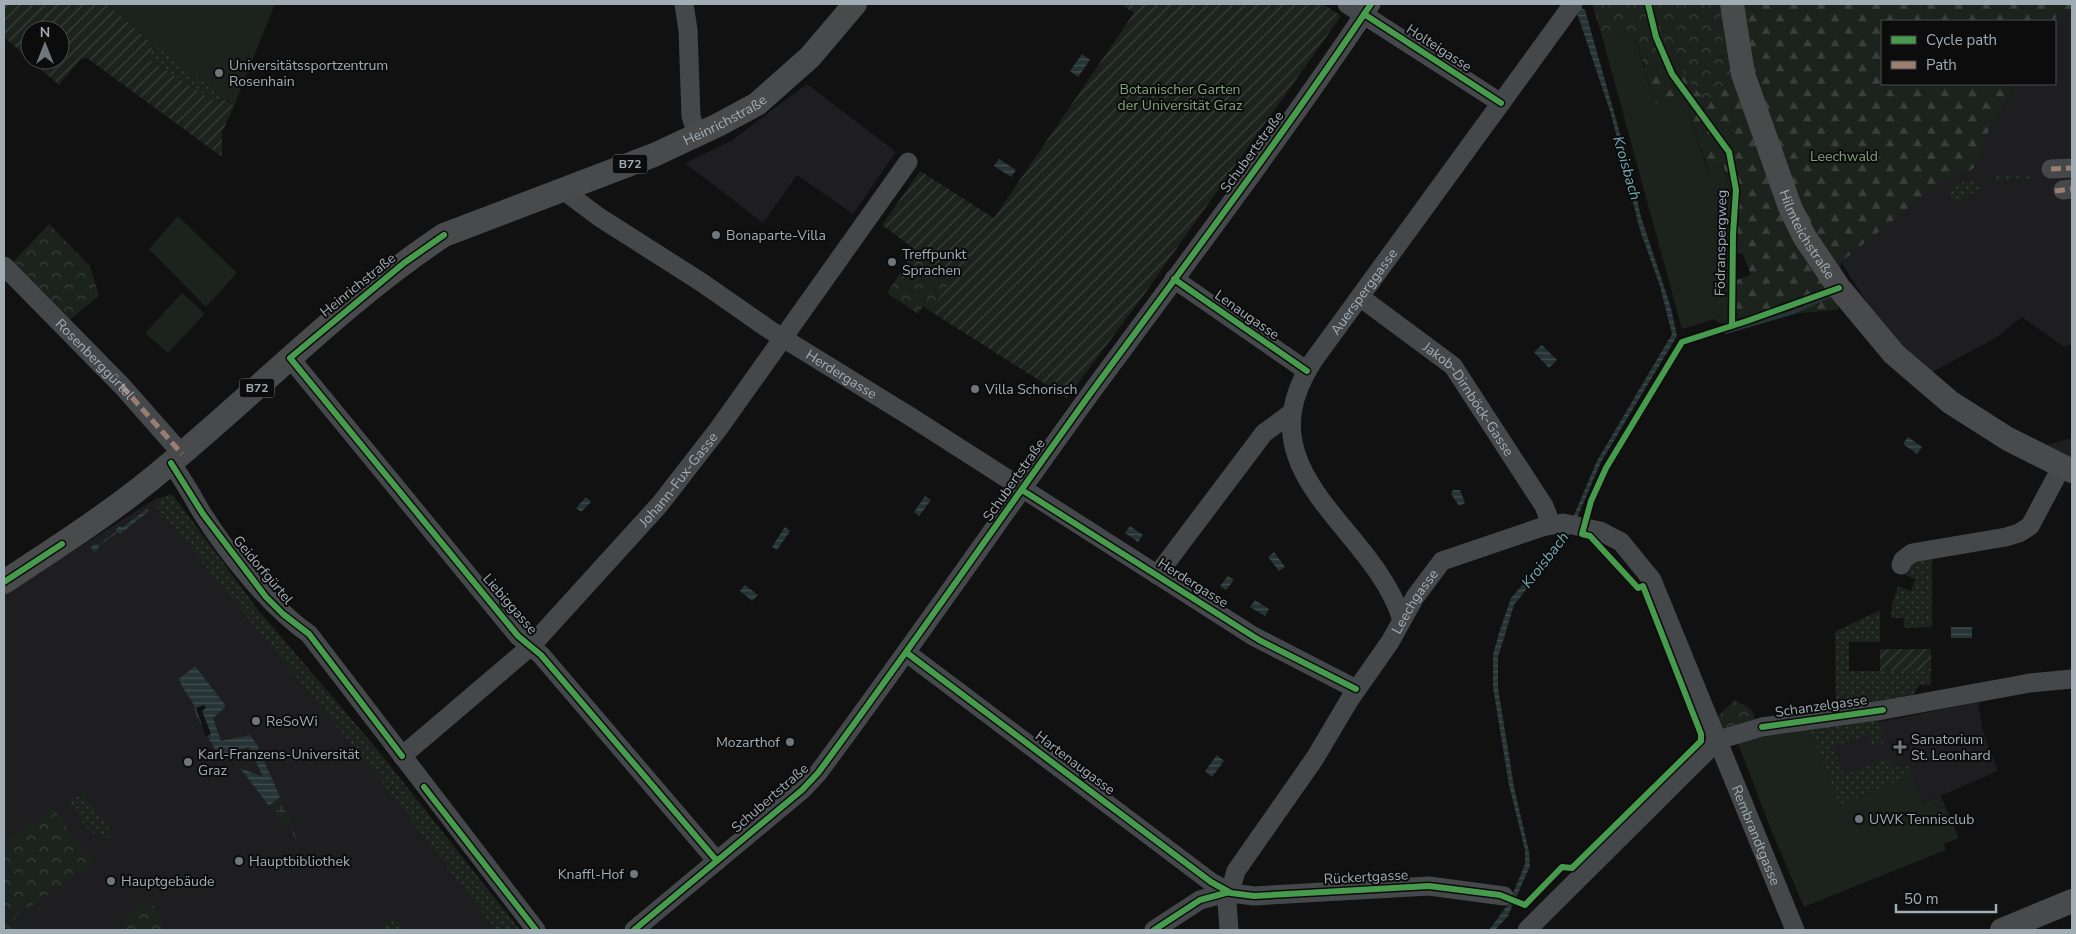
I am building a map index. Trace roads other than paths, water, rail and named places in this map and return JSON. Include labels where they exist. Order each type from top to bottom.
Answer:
[{"type":"main road","name":"Heinrichstraße","points":[[4,582],[116,508],[177,459],[290,358],[404,263],[444,235],[654,155],[697,136],[757,104],[810,57],[855,4]]},
{"type":"main road","name":"Hilmteichstraße","points":[[1732,4],[1743,74],[1790,207],[1804,236],[1839,288],[1894,354],[1950,402],[2008,439],[2067,468]]},
{"type":"main road","points":[[2002,930],[2072,901]]},
{"type":"street","points":[[684,4],[688,30],[691,116],[697,136]]},
{"type":"street","name":"Holteigasse","points":[[1347,4],[1367,9],[1501,103]]},
{"type":"street","name":"Auersperggasse","points":[[1290,414],[1296,393],[1307,371],[1570,8]]},
{"type":"street","name":"Schubertstraße","points":[[634,930],[802,790],[818,773],[908,653],[1022,490],[1313,90],[1367,9]]},
{"type":"street","name":"Johann-Fux-Gasse","points":[[402,756],[531,646],[660,504],[718,428],[908,162]]},
{"type":"street","points":[[2051,169],[2072,168]]},
{"type":"street","name":"Herdergasse","points":[[563,190],[598,217],[782,337],[911,417],[1022,490],[1259,640],[1356,689]]},
{"type":"street","name":"Rosenberggürtel","points":[[4,266],[122,386],[177,459]]},
{"type":"street","name":"Lenaugasse","points":[[1174,279],[1307,371]]},
{"type":"street","name":"Jakob-Dirnböck-Gasse","points":[[1360,297],[1453,366],[1544,506],[1564,524]]},
{"type":"street","name":"Liebiggasse","points":[[290,358],[518,636],[531,646],[716,860]]},
{"type":"street","points":[[1157,575],[1264,433],[1290,414]]},
{"type":"street","points":[[1290,414],[1292,444],[1304,472],[1314,490],[1392,595],[1402,620]]},
{"type":"street","name":"Geidorfgürtel","points":[[177,459],[203,514],[266,597],[283,614],[309,634],[536,930]]},
{"type":"street","points":[[1901,565],[1903,560],[1912,553],[2006,537],[2019,533],[2030,526],[2067,468]]},
{"type":"street","points":[[1564,524],[1600,531],[1621,542],[1652,580],[1718,740]]},
{"type":"street","name":"Leechgasse","points":[[1229,892],[1236,871],[1315,758],[1356,689],[1390,642],[1415,597],[1442,561],[1564,524]]},
{"type":"street","name":"Hartenaugasse","points":[[908,653],[1211,882],[1229,892]]},
{"type":"street","name":"Schanzelgasse","points":[[1533,928],[1718,740],[1762,727],[1884,710],[2030,683],[2072,679]]},
{"type":"street","name":"Rembrandtgasse","points":[[1718,740],[1795,930]]},
{"type":"street","name":"Rückertgasse","points":[[1229,892],[1254,896],[1429,886],[1504,896]]},
{"type":"street","points":[[1154,930],[1200,900],[1229,892],[1227,911],[1230,930]]},
{"type":"water","name":"Kroisbach","points":[[1574,4],[1585,10],[1630,169],[1641,217],[1671,308],[1677,336],[1601,462],[1571,532],[1514,605],[1498,657],[1498,688],[1514,787],[1529,852],[1530,866],[1508,916],[1495,930],[1489,930],[1509,903],[1525,864],[1525,850],[1509,785],[1493,687],[1493,655],[1499,633],[1511,598],[1565,536],[1597,461],[1672,334],[1660,286],[1640,230],[1611,114]]},
{"type":"water","points":[[1082,54],[1090,60],[1078,77],[1070,71]]},
{"type":"water","points":[[999,159],[1016,170],[1011,177],[994,166]]},
{"type":"water","points":[[1542,345],[1557,360],[1549,368],[1534,352]]},
{"type":"water","points":[[1908,437],[1922,447],[1917,454],[1903,444]]},
{"type":"water","points":[[1453,490],[1460,490],[1465,503],[1459,506],[1451,494]]},
{"type":"water","points":[[925,496],[931,500],[919,516],[914,512]]},
{"type":"water","points":[[586,497],[591,502],[581,512],[576,508]]},
{"type":"water","points":[[147,509],[149,511],[120,534],[118,532],[98,546],[99,548],[94,552],[91,547],[96,544],[98,545],[117,531],[116,529],[120,526],[122,528]]},
{"type":"water","points":[[1130,526],[1143,535],[1138,542],[1125,533]]},
{"type":"water","points":[[785,527],[790,531],[777,550],[772,547]]},
{"type":"water","points":[[1274,552],[1285,567],[1279,571],[1268,557]]},
{"type":"water","points":[[1228,576],[1234,580],[1226,590],[1220,586]]},
{"type":"water","points":[[745,585],[758,595],[752,601],[740,591]]},
{"type":"water","points":[[1255,600],[1269,609],[1265,616],[1250,607]]},
{"type":"water","points":[[1951,627],[1972,627],[1972,638],[1951,638]]},
{"type":"water","points":[[195,666],[226,706],[213,718],[221,741],[250,735],[257,745],[280,797],[269,806],[240,768],[263,777],[249,747],[219,757],[195,713],[193,704],[179,679]]},
{"type":"water","points":[[1217,755],[1224,761],[1212,777],[1205,771]]},
{"type":"waterway","points":[[1726,332],[1794,312],[1829,296]]},
{"type":"tram line","points":[[1234,930],[1230,918],[1230,898],[1241,867],[1254,845],[1302,782],[1352,699],[1388,650],[1398,622],[1398,608],[1394,592],[1329,506],[1302,458],[1295,435],[1294,412],[1299,393],[1315,363],[1577,4]]},
{"type":"place","name":"Universitätssportzentrum Rosenhain","points":[[219,73]]},
{"type":"place","name":"Bonaparte-Villa","points":[[716,235]]},
{"type":"place","name":"Treffpunkt Sprachen","points":[[892,262]]},
{"type":"place","name":"Villa Schorisch","points":[[975,389]]},
{"type":"place","name":"ReSoWi","points":[[256,721]]},
{"type":"place","name":"Mozarthof","points":[[790,742]]},
{"type":"place","name":"Sanatorium St. Leonhard","points":[[1900,747]]},
{"type":"place","name":"Karl-Franzens-Universität Graz","points":[[188,762]]},
{"type":"place","name":"UWK Tennisclub","points":[[1859,819]]},
{"type":"place","name":"Hauptbibliothek","points":[[239,861]]},
{"type":"place","name":"Knaffl-Hof","points":[[634,874]]},
{"type":"place","name":"Hauptgebäude","points":[[111,881]]},
{"type":"park label","name":"Botanischer Garten der Universität Graz","points":[[1180,98]]},
{"type":"park label","name":"Leechwald","points":[[1844,156]]}]
